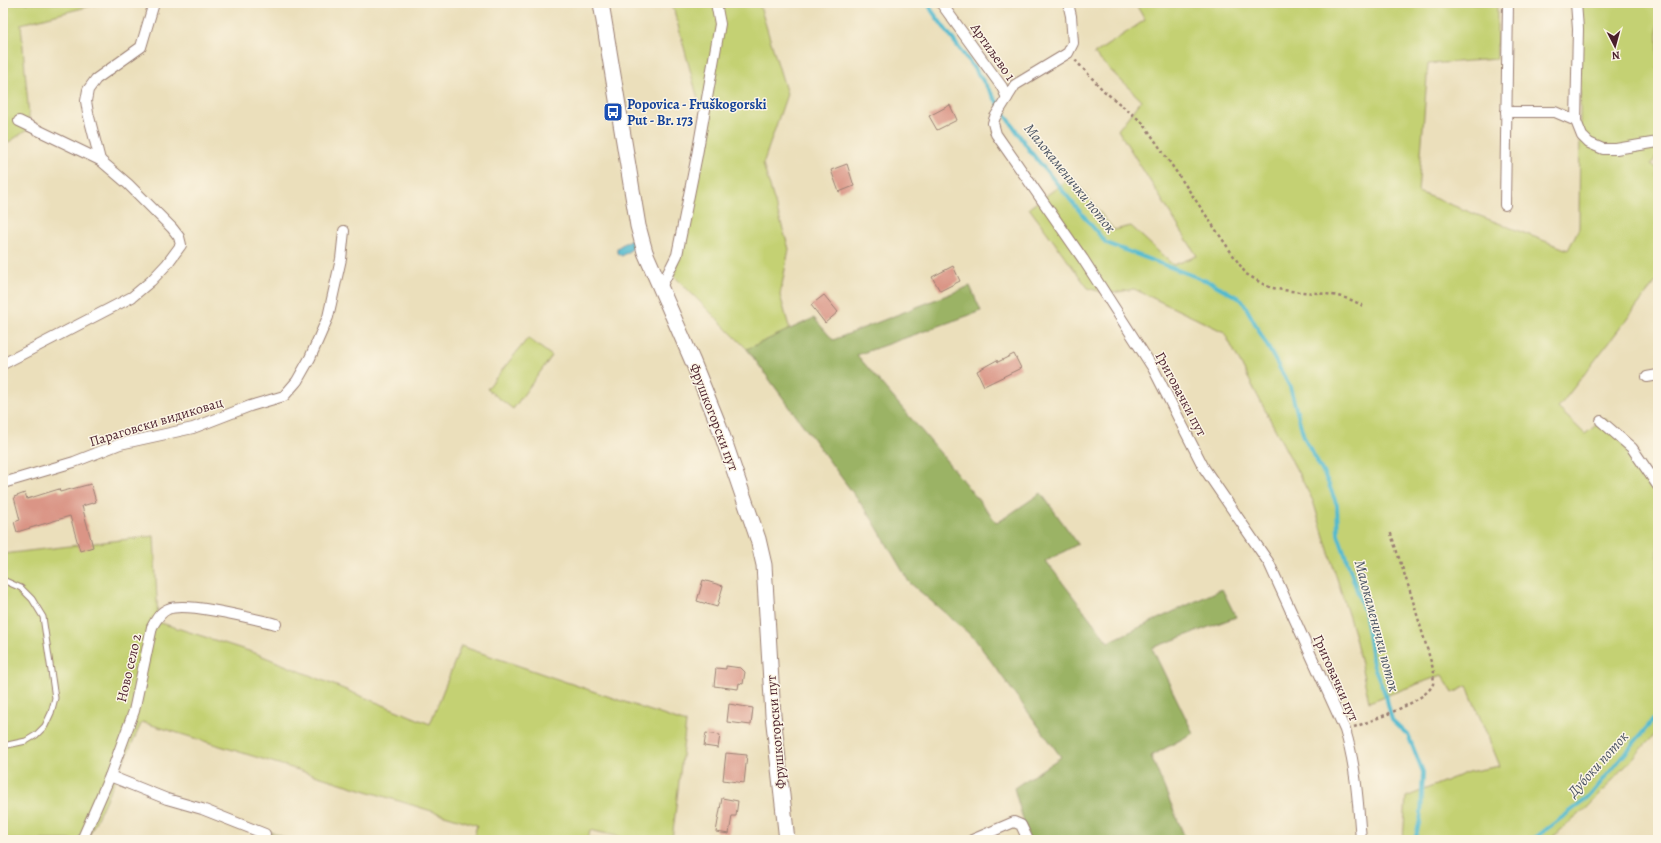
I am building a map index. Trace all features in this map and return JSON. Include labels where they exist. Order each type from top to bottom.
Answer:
[{"type":"street","points":[[100,160],[87,107],[86,101],[88,90],[96,79],[140,47],[154,3]]},
{"type":"street","name":"Фрушкогорски пут","points":[[601,3],[638,226],[645,252],[719,426],[756,532],[764,565],[773,715],[787,840]]},
{"type":"street","points":[[661,287],[677,255],[697,155],[720,24],[716,3]]},
{"type":"street","name":"Артиљево 1","points":[[941,3],[1002,87],[1007,98]]},
{"type":"street","points":[[1068,3],[1071,16],[1073,43],[1068,53]]},
{"type":"street","points":[[1505,205],[1508,3]]},
{"type":"street","points":[[1576,3],[1578,29],[1576,121],[1582,136],[1589,143],[1603,149],[1616,149],[1658,142]]},
{"type":"street","name":"Григовачки пут","points":[[1068,53],[1015,86],[995,117],[994,123],[996,134],[1083,259],[1145,355],[1204,468],[1269,563],[1345,730],[1352,752],[1361,840]]},
{"type":"street","points":[[1506,112],[1555,112],[1576,121]]},
{"type":"street","points":[[3,364],[132,297],[152,281],[181,245],[179,237],[172,228],[128,184],[100,160],[19,121]]},
{"type":"street","name":"Параговски видиковац","points":[[3,482],[74,462],[120,444],[193,428],[250,406],[284,396],[297,381],[310,358],[328,317],[341,258],[344,231]]},
{"type":"street","points":[[1647,377],[1658,375]]},
{"type":"street","points":[[1601,421],[1632,448],[1658,486]]},
{"type":"street","name":"Ново село 2","points":[[82,840],[110,776],[134,711],[152,628],[158,616],[167,609],[178,606],[214,610],[276,624]]},
{"type":"street","points":[[110,776],[167,799],[202,809],[265,834]]},
{"type":"street","points":[[972,840],[1014,822],[1021,825],[1028,840]]},
{"type":"lane","points":[[3,580],[21,588],[32,599],[43,617],[55,698],[51,713],[45,726],[36,735],[26,741],[3,746]]},
{"type":"path","points":[[1068,53],[1104,91],[1143,123],[1246,274],[1271,288],[1315,292],[1352,299],[1363,306]]},
{"type":"path","points":[[1345,730],[1395,711],[1425,693],[1432,685],[1434,672],[1410,591],[1390,531]]},
{"type":"green space","points":[[3,3],[102,3],[21,24],[30,128],[3,146]]},
{"type":"green space","points":[[672,3],[759,3],[787,94],[763,164],[789,249],[780,295],[790,330],[747,349],[674,276],[706,129]]},
{"type":"green space","points":[[1135,3],[1497,3],[1497,59],[1428,64],[1418,192],[1568,250],[1579,228],[1581,3],[1658,3],[1658,154],[1651,165],[1658,168],[1658,279],[1558,408],[1585,434],[1605,418],[1658,496],[1658,731],[1588,807],[1549,840],[1403,840],[1406,797],[1468,772],[1500,766],[1467,686],[1453,693],[1442,675],[1369,702],[1355,637],[1313,501],[1224,332],[1134,289],[1108,294],[1088,288],[1029,208],[1072,177],[1114,230],[1131,226],[1173,265],[1197,256],[1118,130],[1141,100],[1094,54],[1145,20]]},
{"type":"green space","points":[[970,286],[981,311],[857,355],[937,449],[997,523],[1041,493],[1078,544],[1046,561],[1108,642],[1222,589],[1236,617],[1152,648],[1193,733],[1151,756],[1186,840],[1029,840],[1014,788],[1061,757],[974,638],[909,582],[872,519],[747,349],[814,318],[833,340]]},
{"type":"green space","points":[[528,338],[552,356],[513,409],[487,389]]},
{"type":"green space","points":[[154,536],[158,622],[255,653],[430,724],[461,646],[686,723],[672,840],[634,840],[590,830],[588,840],[473,840],[477,825],[142,722],[87,840],[3,840],[3,554]]},
{"type":"green space","points":[[271,832],[290,840],[270,840]]},
{"type":"water","points":[[631,239],[636,246],[622,256],[617,253],[617,248]]},
{"type":"building","points":[[950,105],[957,120],[937,130],[929,116]]},
{"type":"building","points":[[847,164],[854,186],[839,192],[831,170]]},
{"type":"building","points":[[953,266],[960,281],[940,291],[932,277]]},
{"type":"building","points":[[824,295],[838,312],[825,323],[811,305]]},
{"type":"building","points":[[1014,354],[1021,368],[984,386],[977,371],[997,360],[998,362]]},
{"type":"building","points":[[91,484],[96,502],[82,506],[93,547],[80,551],[70,516],[17,532],[14,522],[20,520],[14,497],[25,493],[27,499],[59,489],[60,492]]},
{"type":"building","points":[[703,580],[723,586],[717,607],[697,601]]},
{"type":"building","points":[[726,666],[741,668],[745,672],[743,684],[739,683],[738,689],[714,686],[716,668],[726,669]]},
{"type":"building","points":[[729,704],[753,708],[751,725],[727,722]]},
{"type":"building","points":[[706,733],[720,735],[718,748],[704,746]]},
{"type":"building","points":[[726,753],[747,755],[744,783],[723,780]]},
{"type":"building","points":[[722,798],[738,801],[736,816],[732,816],[729,834],[716,832]]},
{"type":"waterway","name":"Малокаменички поток","points":[[928,3],[932,11],[981,78],[1030,151],[1106,243],[1212,283],[1242,300],[1290,387],[1304,437],[1327,480],[1337,505],[1338,534],[1364,611],[1373,664],[1386,696],[1392,720],[1408,735],[1423,772],[1421,815],[1415,840]]},
{"type":"waterway","name":"Дубоки поток","points":[[1532,840],[1588,798],[1658,714]]},
{"type":"place","name":"Popovica - Fruškogorski Put - Br. 173","points":[[613,112]]}]
